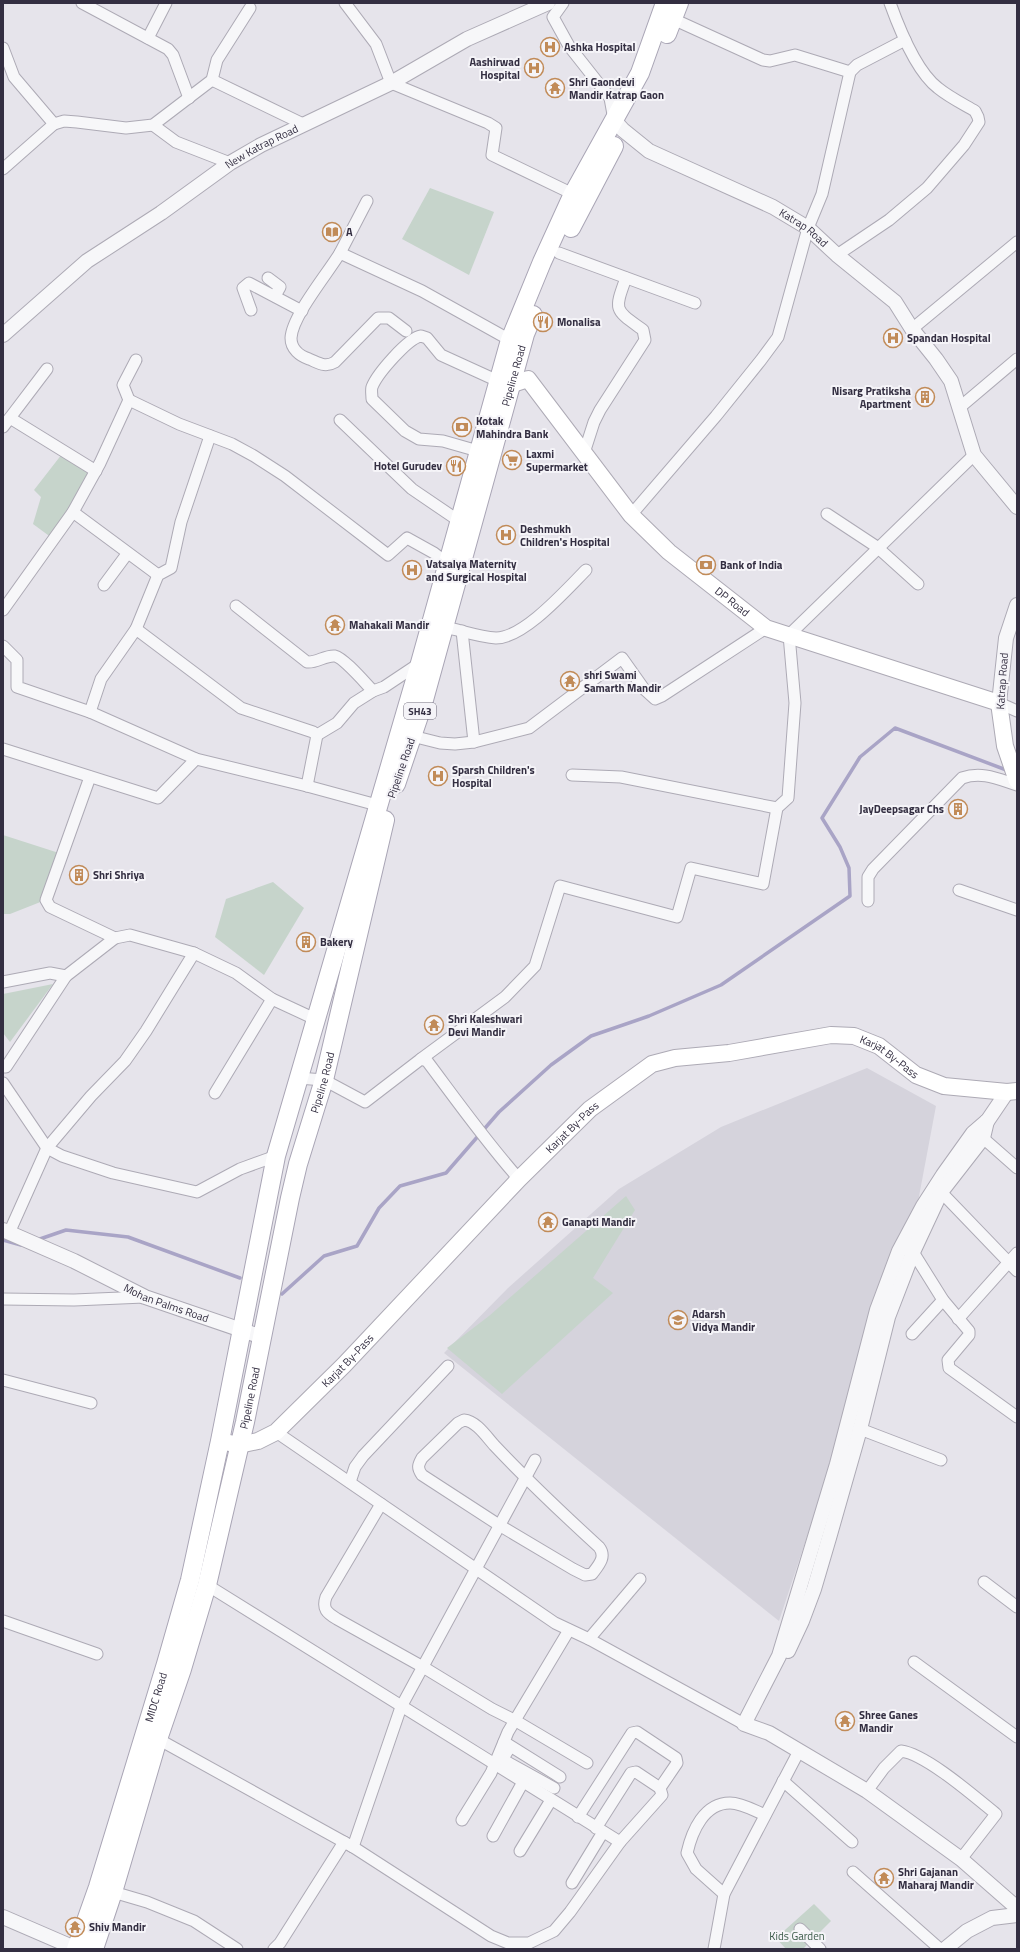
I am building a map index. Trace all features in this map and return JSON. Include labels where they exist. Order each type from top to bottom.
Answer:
[{"type":"main road","name":"Pipeline Road","points":[[239,1445],[298,1164],[324,1080],[386,814],[412,736],[444,627],[519,361],[525,334],[544,284],[618,125],[640,73],[665,3]]},
{"type":"main road","name":"Pipeline Road","points":[[220,1441],[240,1331],[276,1156],[420,663],[478,451],[513,381],[510,340],[542,262],[573,194],[618,125],[660,52],[676,11]]},
{"type":"main road","points":[[510,340],[519,361]]},
{"type":"main road","name":"DP Road","points":[[513,381],[584,453],[631,515],[669,552],[766,628],[999,703]]},
{"type":"main road","name":"Katrap Road","points":[[999,703],[1005,746],[1017,781]]},
{"type":"main road","name":"Karjat By-Pass","points":[[220,1441],[239,1445],[258,1441],[276,1432],[344,1365],[519,1180],[590,1109],[652,1064],[675,1058],[730,1053],[831,1034],[854,1036],[879,1046],[916,1075],[944,1086],[1012,1092]]},
{"type":"main road","name":"MIDC Road","points":[[76,1949],[98,1887],[190,1580],[220,1441]]},
{"type":"main road","name":"MIDC Road","points":[[94,1949],[113,1892],[158,1739],[182,1669],[207,1585],[239,1445]]},
{"type":"street","points":[[82,3],[168,49],[172,55],[189,98]]},
{"type":"street","points":[[148,38],[166,3]]},
{"type":"street","points":[[345,3],[376,44],[391,83],[488,122],[496,128],[492,155],[573,194]]},
{"type":"street","name":"New Katrap Road","points":[[3,335],[88,261],[161,213],[230,163],[261,144],[391,83],[467,39],[548,3]]},
{"type":"street","points":[[563,3],[553,17],[569,46],[610,98],[618,125]]},
{"type":"street","points":[[837,255],[889,220],[927,188],[964,145],[979,122],[974,111],[938,88],[927,77],[905,40],[890,3]]},
{"type":"street","points":[[3,170],[54,124],[64,121],[126,128],[153,126],[212,80],[217,60],[250,8]]},
{"type":"street","points":[[676,11],[763,60],[770,61],[795,55],[850,72]]},
{"type":"street","points":[[631,515],[716,416],[762,360],[778,337],[808,228],[822,194],[850,72],[857,65],[905,40]]},
{"type":"street","points":[[3,48],[14,77],[54,124]]},
{"type":"street","points":[[212,80],[303,124]]},
{"type":"street","name":"Katrap Road","points":[[618,125],[649,151],[773,207],[808,228],[837,255],[895,302],[912,329],[936,359],[951,381],[974,455],[1017,507]]},
{"type":"street","points":[[153,126],[176,142],[230,163]]},
{"type":"street","points":[[367,201],[340,253],[296,321],[291,336],[292,345],[300,356],[324,365],[335,362],[378,318],[389,318],[406,330]]},
{"type":"street","points":[[912,329],[1017,242]]},
{"type":"street","points":[[340,253],[422,291],[510,340]]},
{"type":"street","points":[[559,253],[695,303]]},
{"type":"street","points":[[268,278],[278,284],[280,288],[275,296]]},
{"type":"street","points":[[584,453],[594,422],[600,410],[645,340],[643,330],[621,314],[618,308],[618,302],[626,278]]},
{"type":"street","points":[[251,310],[243,288],[249,283],[302,311]]},
{"type":"street","points":[[478,451],[443,441],[419,439],[405,431],[372,399],[372,388],[378,376],[411,340],[421,336],[427,338],[441,355],[513,381]]},
{"type":"street","points":[[959,408],[1017,359]]},
{"type":"street","points":[[136,360],[122,385],[129,400],[179,424],[232,444],[254,456],[285,476],[313,499],[388,554],[407,538],[434,553],[447,563]]},
{"type":"street","points":[[47,369],[7,422],[96,471]]},
{"type":"street","points":[[3,610],[73,512],[96,471],[129,400]]},
{"type":"street","points":[[340,420],[406,484],[459,521]]},
{"type":"street","points":[[90,712],[102,679],[136,629],[158,575],[171,568],[181,522],[210,436]]},
{"type":"street","points":[[298,1078],[324,1080],[365,1102],[505,997],[535,966],[560,886],[677,917],[691,868],[763,884],[777,808],[788,798],[795,703],[789,635],[877,547],[974,455]]},
{"type":"street","points":[[73,512],[127,554],[158,575]]},
{"type":"street","points":[[827,514],[877,547],[918,584]]},
{"type":"street","points":[[104,585],[127,554]]},
{"type":"street","points":[[444,627],[496,638],[511,636],[528,625],[586,570]]},
{"type":"street","name":"Katrap Road","points":[[999,703],[1006,638],[1017,605]]},
{"type":"street","points":[[236,606],[307,662],[330,657],[339,658],[373,691]]},
{"type":"street","points":[[412,736],[440,743],[454,744],[474,742],[529,728],[622,658],[649,695],[655,699],[662,696],[766,628]]},
{"type":"street","points":[[136,629],[241,708],[318,735]]},
{"type":"street","points":[[462,631],[474,742]]},
{"type":"street","points":[[3,646],[17,660],[17,688],[90,712],[196,759],[307,786],[377,806]]},
{"type":"street","points":[[307,786],[318,735],[337,723],[354,703],[373,691],[384,687],[420,663]]},
{"type":"street","points":[[999,703],[1017,711]]},
{"type":"street","points":[[3,749],[158,798],[196,759]]},
{"type":"street","points":[[868,901],[868,877],[872,868],[962,778],[978,774],[986,775],[1017,785]]},
{"type":"street","points":[[572,775],[621,777],[777,808]]},
{"type":"street","points":[[90,776],[46,900],[50,907],[115,938]]},
{"type":"street","points":[[959,890],[1017,910]]},
{"type":"street","points":[[3,1067],[6,1067],[66,976],[115,938],[130,935],[194,953],[236,973],[272,999],[315,1019]]},
{"type":"street","points":[[9,1233],[48,1148],[91,1096],[125,1061],[194,953]]},
{"type":"street","points":[[3,982],[50,973],[66,976]]},
{"type":"street","points":[[215,1093],[272,999]]},
{"type":"street","points":[[421,1059],[427,1061],[478,1127],[491,1147],[519,1180]]},
{"type":"street","points":[[3,1083],[48,1148],[62,1156],[113,1173],[197,1192],[240,1169],[276,1156]]},
{"type":"street","points":[[748,1726],[802,1621],[811,1595],[860,1429],[888,1317],[907,1249],[923,1206],[943,1175],[974,1134],[1012,1092]]},
{"type":"street","points":[[748,1726],[779,1656],[837,1464],[877,1310],[907,1249],[941,1192],[983,1138],[988,1120]]},
{"type":"street","points":[[983,1138],[1017,1168]]},
{"type":"street","points":[[941,1192],[1017,1271]]},
{"type":"street","name":"Mohan Palms Road","points":[[9,1233],[74,1261],[145,1297],[240,1331],[262,1337]]},
{"type":"street","points":[[907,1249],[943,1300],[969,1333],[948,1360],[950,1368],[1017,1417]]},
{"type":"street","points":[[958,1319],[1017,1253]]},
{"type":"street","points":[[3,1299],[74,1300],[145,1297]]},
{"type":"street","points":[[912,1334],[943,1300]]},
{"type":"street","points":[[350,1482],[362,1456],[448,1366]]},
{"type":"street","points":[[3,1380],[91,1403]]},
{"type":"street","points":[[468,1420],[480,1430],[525,1478],[603,1551],[601,1563],[592,1574],[585,1575],[499,1525],[422,1475],[418,1469],[418,1465],[422,1458],[458,1423],[468,1420]]},
{"type":"street","points":[[860,1429],[940,1460]]},
{"type":"street","points":[[276,1432],[555,1623],[589,1639],[748,1726],[769,1733],[867,1791],[961,1859],[1017,1908]]},
{"type":"street","points":[[158,1739],[353,1847],[402,1708],[475,1568],[534,1460]]},
{"type":"street","points":[[381,1504],[326,1597],[324,1608],[337,1619],[423,1667],[586,1763]]},
{"type":"street","points":[[589,1639],[640,1579]]},
{"type":"street","points":[[984,1582],[1017,1607]]},
{"type":"street","points":[[207,1585],[494,1764],[509,1768]]},
{"type":"street","points":[[3,1620],[97,1654]]},
{"type":"street","points":[[569,1630],[516,1721],[503,1759],[509,1768],[527,1781],[549,1792],[578,1817],[620,1842]]},
{"type":"street","points":[[914,1662],[1017,1738]]},
{"type":"street","points":[[578,1817],[632,1733],[637,1732],[675,1756],[678,1760],[660,1788]]},
{"type":"street","points":[[462,1820],[507,1744]]},
{"type":"street","points":[[507,1744],[560,1777]]},
{"type":"street","points":[[714,1949],[724,1894],[799,1751]]},
{"type":"street","points":[[867,1791],[884,1768],[901,1751],[913,1753],[935,1768],[996,1814],[961,1859]]},
{"type":"street","points":[[347,1844],[492,1936],[508,1943],[529,1944],[554,1931],[620,1842],[662,1795],[660,1788],[633,1771],[572,1883]]},
{"type":"street","points":[[493,1836],[527,1781]]},
{"type":"street","points":[[783,1781],[852,1842]]},
{"type":"street","points":[[520,1851],[549,1792]]},
{"type":"street","points":[[724,1894],[696,1868],[687,1853],[690,1839],[698,1823],[708,1812],[720,1805],[731,1803],[765,1815]]},
{"type":"street","points":[[274,1949],[280,1943],[347,1844]]},
{"type":"street","points":[[853,1872],[940,1949]]},
{"type":"street","points":[[113,1892],[147,1902],[194,1921],[236,1949]]},
{"type":"street","points":[[945,1949],[967,1931],[992,1918],[1017,1914]]},
{"type":"street","points":[[3,1917],[76,1949]]},
{"type":"street","points":[[800,1929],[820,1949]]},
{"type":"shaded area","name":"Adarsh Vidya Mandir","points":[[867,1068],[936,1106],[911,1239],[855,1392],[779,1621],[444,1353],[508,1288],[619,1189],[721,1127]]},
{"type":"green space","points":[[430,188],[494,212],[469,275],[402,239]]},
{"type":"green space","points":[[62,454],[91,473],[52,538],[33,524],[41,497],[34,490]]},
{"type":"green space","points":[[3,835],[62,854],[43,901],[10,914],[3,914]]},
{"type":"green space","points":[[273,882],[304,908],[264,975],[215,937],[226,899]]},
{"type":"green space","points":[[53,984],[10,1042],[3,1033],[3,994]]},
{"type":"green space","points":[[626,1196],[635,1210],[593,1278],[613,1293],[502,1394],[447,1348],[489,1316]]},
{"type":"green space","name":"Kids Garden","points":[[814,1904],[831,1921],[803,1949],[786,1949],[776,1938]]},
{"type":"waterway","points":[[282,1294],[324,1256],[357,1246],[379,1208],[400,1186],[446,1173],[499,1112],[551,1065],[591,1036],[649,1016],[721,985],[850,896],[849,868],[840,847],[822,818],[860,757],[895,728],[1009,771]]},
{"type":"waterway","points":[[37,1240],[66,1230],[128,1237],[240,1278]]},
{"type":"waterway","points":[[3,1240],[21,1245]]},
{"type":"place","name":"Ashka Hospital","points":[[550,47]]},
{"type":"place","name":"Aashirwad Hospital","points":[[534,68]]},
{"type":"place","name":"Shri Gaondevi Mandir Katrap Gaon","points":[[555,88]]},
{"type":"place","name":"A","points":[[332,232]]},
{"type":"place","name":"Monalisa","points":[[543,322]]},
{"type":"place","name":"Spandan Hospital","points":[[893,338]]},
{"type":"place","name":"Nisarg Pratiksha Apartment","points":[[925,397]]},
{"type":"place","name":"Kotak Mahindra Bank","points":[[462,427]]},
{"type":"place","name":"Laxmi Supermarket","points":[[512,460]]},
{"type":"place","name":"Hotel Gurudev","points":[[456,466]]},
{"type":"place","name":"Deshmukh Children's Hospital","points":[[506,535]]},
{"type":"place","name":"Bank of India","points":[[706,565]]},
{"type":"place","name":"Vatsalya Maternity and Surgical Hospital","points":[[412,570]]},
{"type":"place","name":"Mahakali Mandir","points":[[335,625]]},
{"type":"place","name":"shri Swami Samarth Mandir","points":[[570,681]]},
{"type":"place","name":"Sparsh Children's Hospital","points":[[438,776]]},
{"type":"place","name":"JayDeepsagar Chs","points":[[958,809]]},
{"type":"place","name":"Shri Shriya","points":[[79,875]]},
{"type":"place","name":"Bakery","points":[[306,942]]},
{"type":"place","name":"Shri Kaleshwari Devi Mandir","points":[[434,1025]]},
{"type":"place","name":"Ganapti Mandir","points":[[548,1222]]},
{"type":"place","name":"Adarsh Vidya Mandir","points":[[678,1320]]},
{"type":"place","name":"Shree Ganes Mandir","points":[[845,1721]]},
{"type":"place","name":"Shri Gajanan Maharaj Mandir","points":[[884,1878]]},
{"type":"place","name":"Shiv Mandir","points":[[75,1927]]}]
